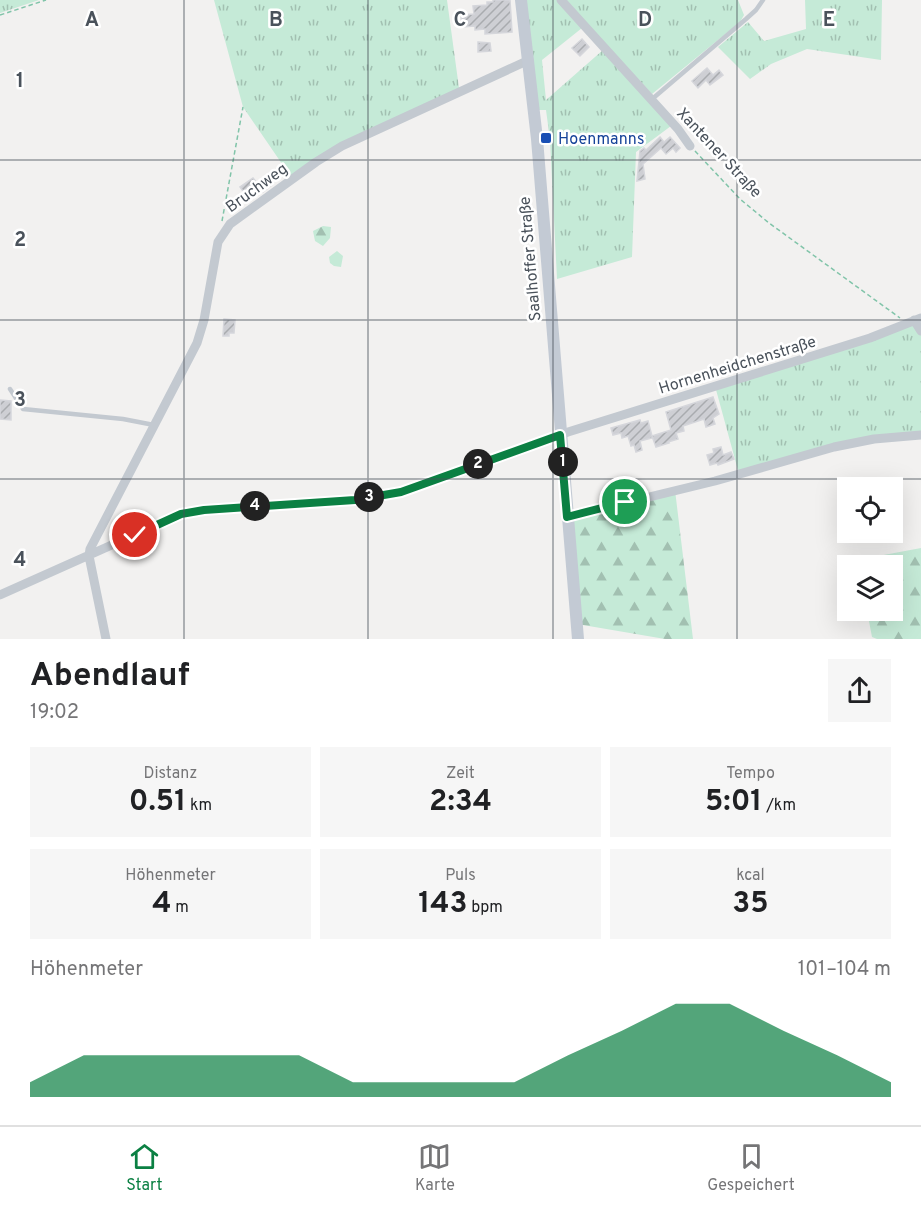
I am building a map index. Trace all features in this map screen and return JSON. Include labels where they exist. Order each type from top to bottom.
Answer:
[{"type":"main road","name":"Saalhoffer Straße","points":[[521,0],[529,60],[567,517],[576,569],[578,639]]},
{"type":"street","name":"Xantener Straße","points":[[561,0],[690,146]]},
{"type":"street","name":"Bruchweg","points":[[89,556],[92,542],[197,343],[204,320],[218,242],[230,224],[342,146],[529,60]]},
{"type":"street","name":"Hornenheidchenstraße","points":[[5,593],[181,514],[204,510],[355,500],[401,492],[560,435],[870,338],[914,320]]},
{"type":"street","points":[[914,320],[921,331]]},
{"type":"street","points":[[567,517],[715,481],[834,447],[874,438],[921,435]]},
{"type":"street","points":[[89,556],[106,639]]},
{"type":"street","points":[[0,585],[5,593]]},
{"type":"lane","points":[[651,100],[751,15],[763,0]]},
{"type":"lane","points":[[10,389],[23,409],[123,419],[154,425]]},
{"type":"path","points":[[0,15],[46,0]]},
{"type":"path","points":[[218,242],[243,107]]},
{"type":"path","name":"Xantener Straße","points":[[690,146],[740,199],[769,223],[853,282],[914,320]]},
{"type":"green space","points":[[0,0],[39,0],[0,13]]},
{"type":"green space","points":[[214,0],[447,0],[459,88],[291,177],[243,107]]},
{"type":"green space","points":[[525,0],[558,0],[582,28],[542,60],[546,100],[603,50],[671,126],[636,152],[632,257],[557,279],[550,140],[546,110],[538,110]]},
{"type":"green space","points":[[564,0],[738,0],[744,15],[740,22],[652,94]]},
{"type":"green space","points":[[805,0],[882,0],[881,60],[807,49],[771,64],[750,79],[718,47],[748,22],[764,41],[806,29]]},
{"type":"green space","points":[[323,226],[331,227],[330,238],[323,246],[315,241],[313,231]]},
{"type":"green space","points":[[337,251],[343,256],[341,267],[330,263],[329,257]]},
{"type":"green space","points":[[914,320],[921,331],[921,435],[874,439],[739,474],[715,386]]},
{"type":"green space","points":[[675,490],[693,639],[665,639],[577,624],[567,517]]},
{"type":"green space","points":[[921,548],[921,639],[872,637],[869,621],[903,621],[903,555],[884,555]]},
{"type":"building","points":[[493,0],[510,0],[512,32],[485,34],[485,29],[475,30],[475,26],[462,27],[461,15],[474,14],[473,6],[487,5],[487,2],[493,2]]},
{"type":"building","points":[[582,39],[589,47],[580,56],[572,48]]},
{"type":"building","points":[[478,42],[490,43],[491,51],[478,52]]},
{"type":"building","points":[[707,68],[713,75],[719,70],[723,75],[710,85],[706,80],[698,88],[692,81]]},
{"type":"building","points":[[660,137],[664,142],[670,137],[680,148],[676,152],[673,148],[666,154],[661,148],[643,164],[645,179],[637,181],[640,151],[644,148],[646,150]]},
{"type":"building","points":[[268,176],[273,184],[263,192],[259,186],[253,192],[251,189],[245,194],[240,187],[253,178],[257,183]]},
{"type":"building","points":[[224,319],[235,320],[234,333],[229,333],[229,336],[223,336]]},
{"type":"building","points":[[713,397],[719,414],[713,418],[715,424],[706,427],[704,419],[683,426],[684,431],[676,433],[678,439],[656,447],[652,436],[671,430],[666,412]]},
{"type":"building","points":[[0,400],[11,401],[11,420],[0,419]]},
{"type":"building","points":[[640,420],[641,423],[648,421],[652,438],[640,441],[642,450],[636,452],[628,436],[622,438],[621,433],[613,435],[611,428]]},
{"type":"building","points":[[721,447],[723,455],[731,452],[734,459],[718,465],[717,463],[710,465],[707,455],[714,453],[713,449]]},
{"type":"place","name":"Hoenmanns","points":[[546,138]]},
{"type":"route","points":[[135,535],[181,514],[204,510],[355,500],[401,492],[560,435],[567,517],[625,502]]}]
